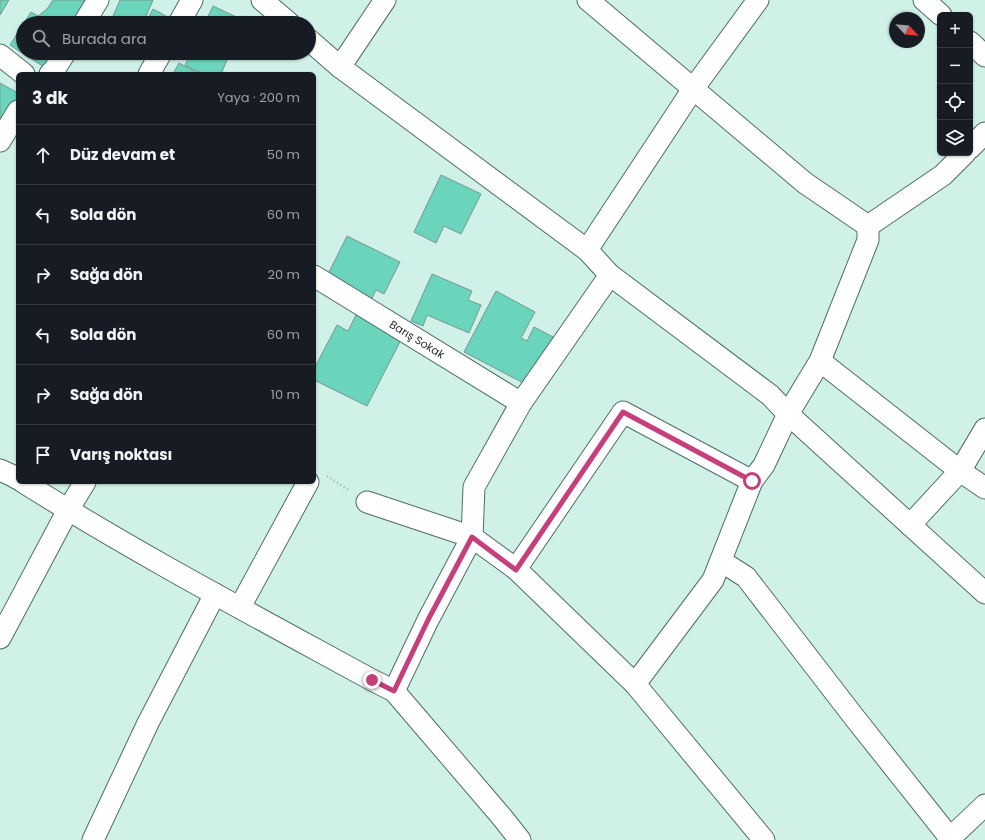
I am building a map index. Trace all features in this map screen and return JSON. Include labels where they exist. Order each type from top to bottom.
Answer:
[{"type":"street","points":[[88,16],[98,0]]},
{"type":"street","points":[[183,16],[192,0]]},
{"type":"street","points":[[262,0],[281,16]]},
{"type":"street","points":[[340,67],[385,0]]},
{"type":"street","points":[[588,0],[804,183],[868,226]]},
{"type":"street","points":[[587,250],[693,89],[758,0]]},
{"type":"street","points":[[924,0],[938,12]]},
{"type":"street","points":[[973,45],[985,56]]},
{"type":"street","points":[[316,46],[340,67],[587,250],[610,275],[770,395],[788,414],[985,594]]},
{"type":"street","points":[[0,55],[21,72]]},
{"type":"street","points":[[52,72],[60,60]]},
{"type":"street","points":[[150,72],[157,60]]},
{"type":"street","points":[[0,141],[16,114]]},
{"type":"street","points":[[973,145],[985,133]]},
{"type":"street","points":[[868,226],[943,175],[962,156]]},
{"type":"street","points":[[635,684],[713,580],[752,481],[764,465],[788,414],[820,361],[868,240],[868,226]]},
{"type":"street","points":[[394,691],[428,620],[472,537],[474,487],[521,403],[610,275]]},
{"type":"street","name":"Barış Sokak","points":[[316,277],[521,403]]},
{"type":"street","points":[[820,361],[960,471],[985,488]]},
{"type":"street","points":[[516,570],[623,412],[752,481]]},
{"type":"street","points":[[910,525],[960,471],[985,429]]},
{"type":"street","points":[[0,470],[16,478]]},
{"type":"street","points":[[26,484],[163,566],[394,691],[520,840]]},
{"type":"street","points":[[0,638],[68,510],[84,484]]},
{"type":"street","points":[[240,608],[307,484]]},
{"type":"street","points":[[368,502],[472,537],[516,570],[635,684],[764,840]]},
{"type":"street","points":[[721,561],[746,577],[949,839],[985,805]]},
{"type":"street","points":[[93,840],[148,723],[215,594]]},
{"type":"path","points":[[316,475],[368,502]]},
{"type":"building","points":[[0,0],[9,0],[0,15]]},
{"type":"building","points":[[53,0],[89,0],[84,8],[76,15],[77,16],[38,16],[47,9]]},
{"type":"building","points":[[120,0],[153,0],[146,16],[113,16]]},
{"type":"building","points":[[213,6],[234,16],[208,16]]},
{"type":"building","points":[[153,9],[166,16],[149,16]]},
{"type":"building","points":[[31,12],[38,16],[28,16]]},
{"type":"building","points":[[16,35],[16,49],[10,45]]},
{"type":"building","points":[[33,60],[52,60],[44,67]]},
{"type":"building","points":[[188,60],[227,60],[222,72],[199,72],[185,65]]},
{"type":"building","points":[[179,63],[196,72],[174,72]]},
{"type":"building","points":[[0,83],[16,92],[16,102],[8,116],[0,137]]},
{"type":"building","points":[[441,175],[481,194],[461,234],[444,226],[436,243],[414,232]]},
{"type":"building","points":[[347,236],[400,262],[384,294],[376,290],[370,302],[325,280]]},
{"type":"building","points":[[432,274],[472,291],[468,300],[481,305],[469,333],[427,315],[423,326],[411,321]]},
{"type":"building","points":[[496,291],[535,312],[521,338],[527,341],[534,327],[559,340],[533,388],[464,352]]},
{"type":"building","points":[[357,313],[403,336],[367,406],[316,381],[316,365],[337,325],[348,331]]},
{"type":"route","points":[[372,680],[394,691],[428,620],[472,537],[516,570],[623,412],[752,481]]}]
